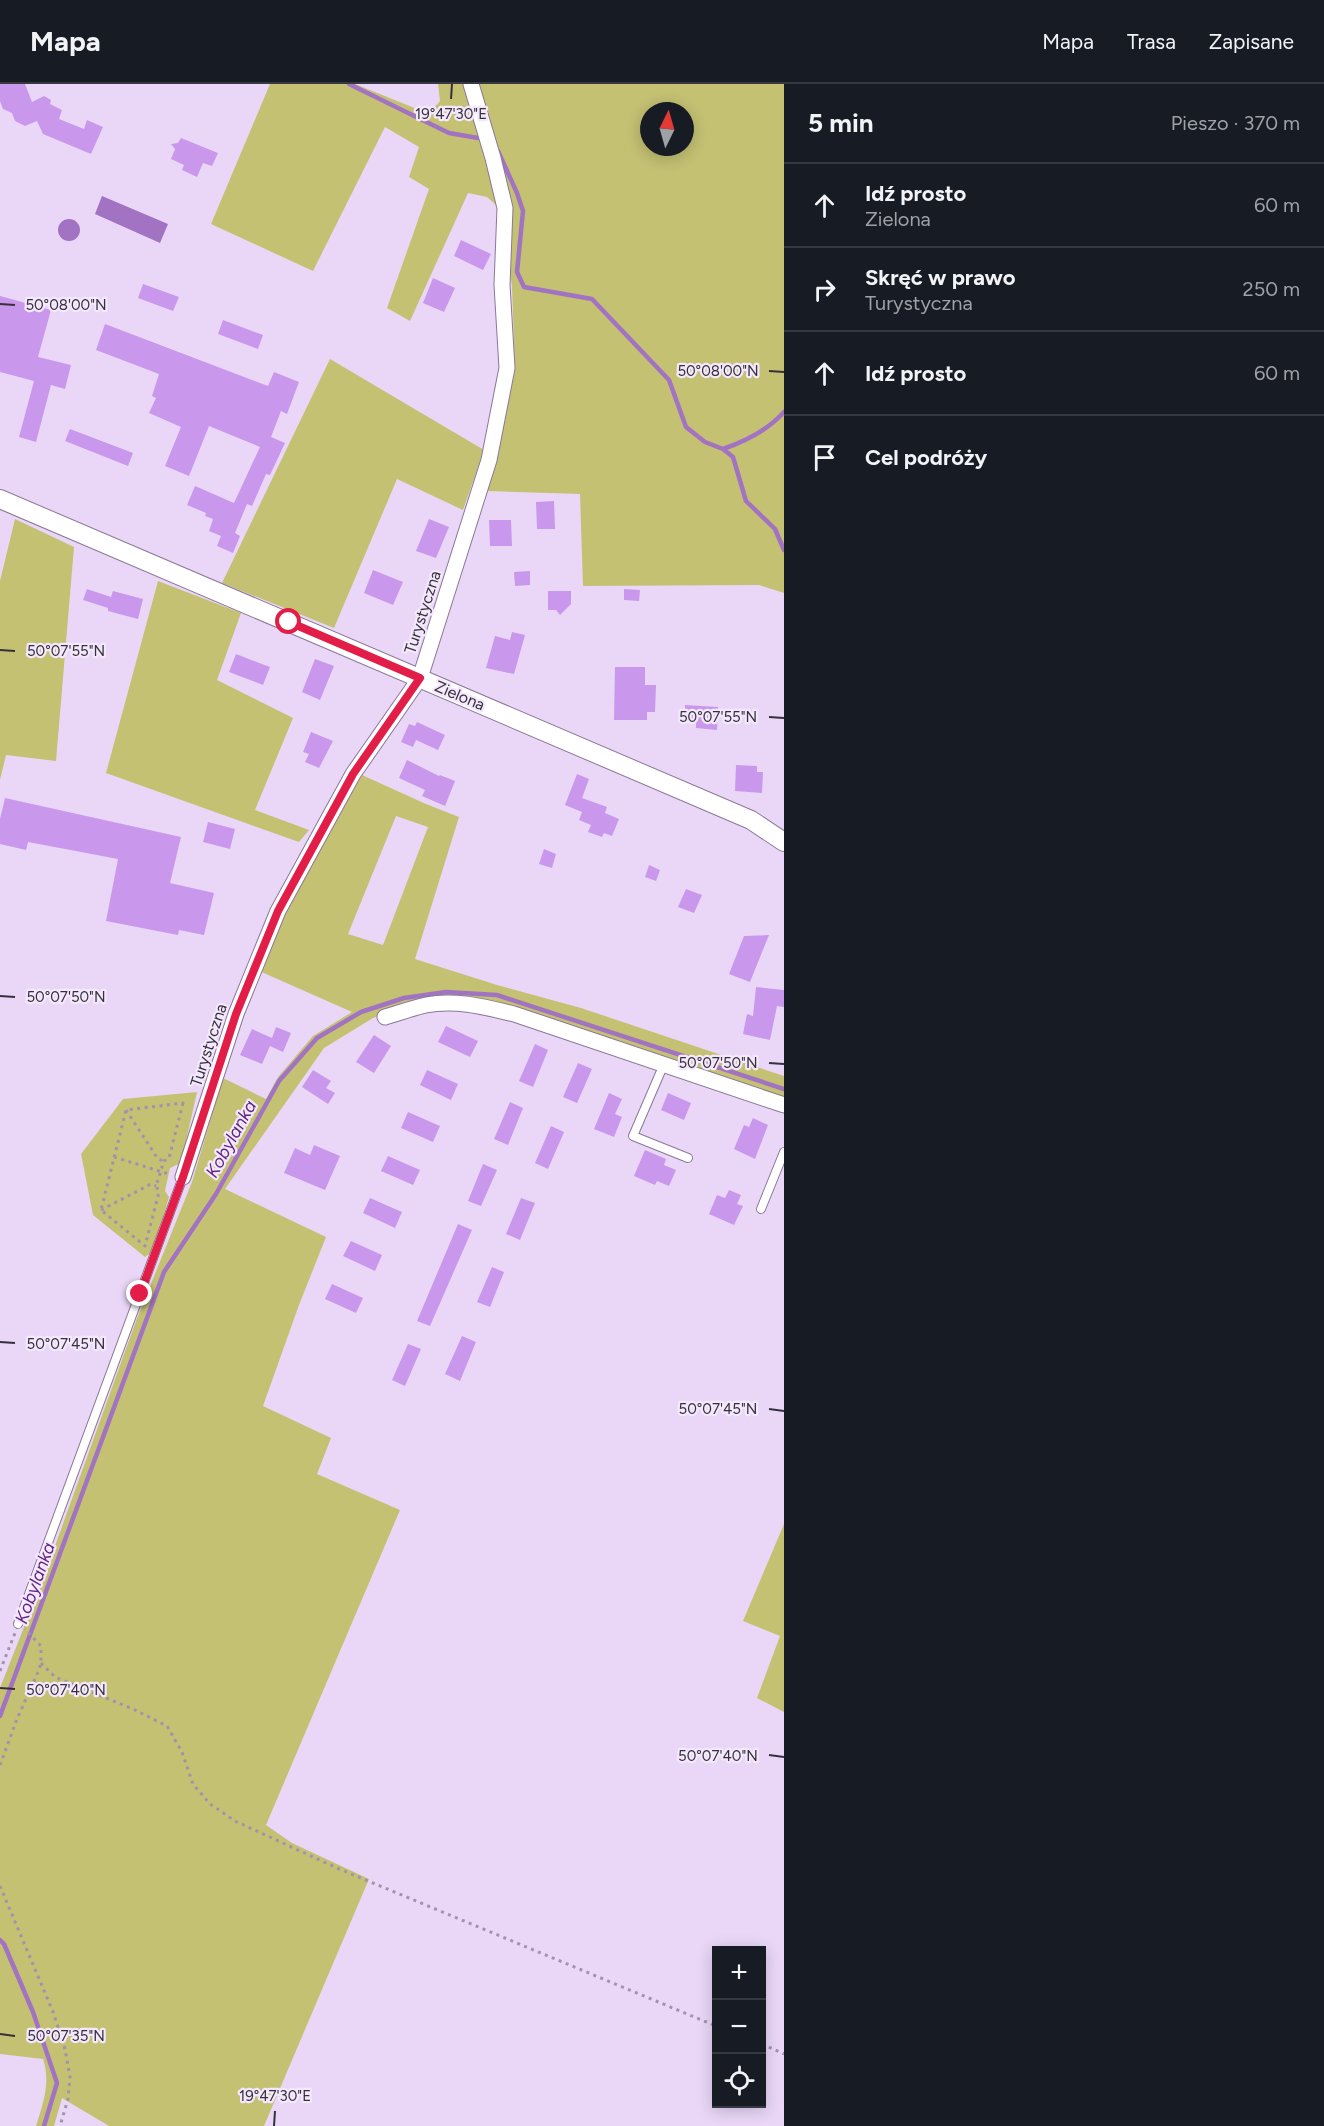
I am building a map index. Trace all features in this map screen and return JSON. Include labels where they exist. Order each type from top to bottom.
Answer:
[{"type":"street","name":"Turystyczna","points":[[183,1177],[236,1014],[278,911],[353,774],[420,678],[489,460],[507,368],[502,285],[505,208],[471,84]]},
{"type":"street","name":"Zielona","points":[[0,499],[751,820],[784,842]]},
{"type":"street","points":[[385,1017],[427,1005],[453,1003],[482,1006],[514,1014],[784,1105]]},
{"type":"lane","points":[[664,1064],[633,1136],[688,1158]]},
{"type":"lane","points":[[760,1209],[784,1152]]},
{"type":"lane","points":[[21,1625],[183,1177]]},
{"type":"path","points":[[100,1210],[145,1246],[159,1192],[156,1186],[164,1161],[169,1158],[183,1103],[126,1110]]},
{"type":"path","points":[[100,1210],[126,1110]]},
{"type":"path","points":[[126,1110],[158,1159],[164,1161]]},
{"type":"path","points":[[114,1157],[161,1171]]},
{"type":"path","points":[[100,1210],[151,1184],[156,1186]]},
{"type":"path","points":[[0,1671],[21,1625],[41,1646],[41,1663],[16,1719],[0,1765]]},
{"type":"path","points":[[41,1663],[55,1677],[133,1709],[167,1726],[182,1752],[193,1784],[210,1804],[235,1821],[337,1868],[712,2024]]},
{"type":"path","points":[[0,1886],[53,2012],[65,2049],[70,2077],[68,2099],[60,2126]]},
{"type":"path","points":[[766,2046],[784,2054]]},
{"type":"shaded area","points":[[270,84],[355,84],[417,109],[431,111],[440,101],[438,84],[784,84],[784,593],[759,585],[583,586],[580,494],[487,491],[496,461],[515,370],[512,287],[507,248],[510,203],[496,205],[487,197],[468,193],[410,321],[387,308],[429,189],[409,177],[419,147],[385,127],[313,271],[211,224]]},
{"type":"shaded area","points":[[102,196],[168,224],[160,243],[95,214]]},
{"type":"shaded area","points":[[69,219],[77,222],[80,230],[77,238],[69,241],[61,238],[58,230],[61,222]]},
{"type":"shaded area","points":[[330,359],[484,450],[463,510],[397,479],[334,628],[222,583]]},
{"type":"shaded area","points":[[15,519],[74,547],[56,761],[6,755],[0,780],[0,581]]},
{"type":"shaded area","points":[[158,581],[241,613],[217,680],[293,718],[255,810],[309,830],[299,842],[106,773]]},
{"type":"shaded area","points":[[362,775],[459,817],[415,959],[581,1008],[784,1076],[784,1099],[485,1002],[391,1011],[373,1018],[324,1048],[225,1189],[326,1237],[263,1406],[331,1438],[317,1474],[400,1510],[266,1825],[292,1843],[369,1879],[264,2126],[109,2126],[62,2098],[54,2126],[36,2126],[46,2085],[43,2059],[0,2054],[0,1688],[46,1571],[136,1321],[192,1182],[223,1078],[266,1099],[278,1077],[313,1036],[352,1012],[257,970],[280,917]],"holes":[[[396,816],[428,827],[383,945],[348,934]]]},
{"type":"shaded area","points":[[197,1092],[181,1163],[170,1168],[165,1191],[169,1197],[153,1251],[145,1257],[93,1215],[81,1154],[123,1099]]},
{"type":"shaded area","points":[[784,1524],[784,1712],[757,1698],[780,1636],[743,1621]]},
{"type":"building","points":[[0,84],[25,84],[32,102],[44,96],[51,100],[50,104],[62,110],[59,119],[84,129],[87,120],[103,127],[91,154],[43,134],[37,121],[25,126],[15,121],[12,113],[3,109],[0,101]]},
{"type":"building","points":[[181,138],[218,153],[212,166],[203,163],[197,177],[182,170],[184,165],[171,159],[175,149],[171,144],[178,143]]},
{"type":"building","points":[[461,240],[491,254],[483,270],[454,256]]},
{"type":"building","points":[[433,278],[455,288],[444,312],[423,303]]},
{"type":"building","points":[[143,284],[179,297],[173,311],[138,298]]},
{"type":"building","points":[[0,296],[51,310],[38,357],[71,365],[65,389],[51,385],[36,442],[19,437],[34,381],[0,372]]},
{"type":"building","points":[[223,320],[263,335],[258,349],[218,334]]},
{"type":"building","points":[[105,324],[268,386],[274,372],[299,382],[287,414],[281,411],[271,437],[285,443],[270,475],[266,474],[252,506],[247,504],[235,533],[240,536],[233,553],[217,546],[221,536],[209,531],[213,519],[205,516],[206,513],[187,505],[195,486],[234,503],[260,447],[209,426],[189,476],[165,466],[181,427],[149,413],[156,398],[152,396],[159,374],[96,350]]},
{"type":"building","points":[[70,429],[133,453],[128,466],[65,441]]},
{"type":"building","points":[[554,501],[555,529],[537,529],[536,502]]},
{"type":"building","points":[[429,519],[449,527],[436,558],[416,551]]},
{"type":"building","points":[[489,520],[511,520],[512,546],[490,546]]},
{"type":"building","points":[[373,570],[403,582],[393,605],[364,593]]},
{"type":"building","points":[[530,571],[530,585],[515,586],[514,572]]},
{"type":"building","points":[[87,589],[111,597],[113,591],[143,599],[138,619],[108,611],[108,608],[83,600]]},
{"type":"building","points":[[624,589],[640,590],[639,601],[624,600]]},
{"type":"building","points":[[548,591],[571,591],[571,604],[560,615],[556,610],[548,610]]},
{"type":"building","points":[[512,632],[525,635],[514,674],[486,668],[495,636],[510,640]]},
{"type":"building","points":[[236,654],[270,667],[263,685],[229,672]]},
{"type":"building","points":[[315,659],[334,666],[320,700],[302,692]]},
{"type":"building","points":[[615,667],[645,667],[645,685],[656,685],[655,712],[647,712],[647,720],[614,720]]},
{"type":"building","points":[[685,705],[718,707],[717,730],[696,728],[696,719],[685,718]]},
{"type":"building","points":[[417,722],[445,735],[438,750],[416,740],[413,747],[401,742],[409,724],[415,726]]},
{"type":"building","points":[[311,732],[333,741],[319,768],[305,762],[309,754],[303,752]]},
{"type":"building","points":[[407,760],[439,776],[455,781],[445,806],[422,796],[425,790],[399,778]]},
{"type":"building","points":[[736,765],[757,766],[757,772],[763,772],[762,793],[735,791]]},
{"type":"building","points":[[577,774],[589,779],[582,798],[607,807],[605,813],[619,819],[612,836],[604,833],[602,837],[588,832],[591,825],[579,820],[582,812],[565,805]]},
{"type":"building","points":[[5,798],[181,837],[170,883],[214,893],[204,935],[179,930],[178,935],[106,921],[118,859],[28,842],[26,850],[0,844],[0,819]]},
{"type":"building","points":[[208,822],[235,829],[230,849],[203,842]]},
{"type":"building","points":[[544,849],[556,854],[552,868],[539,864]]},
{"type":"building","points":[[649,865],[660,870],[656,881],[645,877]]},
{"type":"building","points":[[686,889],[702,895],[694,913],[678,907]]},
{"type":"building","points":[[769,935],[750,982],[729,974],[744,936]]},
{"type":"building","points":[[756,987],[784,990],[784,1007],[777,1006],[770,1040],[743,1034],[747,1014],[753,1016]]},
{"type":"building","points":[[446,1026],[478,1041],[470,1057],[438,1042]]},
{"type":"building","points":[[276,1027],[291,1033],[283,1052],[270,1046],[262,1064],[240,1055],[252,1029],[272,1038]]},
{"type":"building","points":[[374,1035],[391,1046],[374,1073],[356,1062]]},
{"type":"building","points":[[535,1044],[548,1050],[533,1087],[519,1081]]},
{"type":"building","points":[[578,1063],[592,1069],[577,1103],[563,1097]]},
{"type":"building","points":[[313,1070],[331,1081],[326,1088],[335,1093],[328,1104],[302,1087]]},
{"type":"building","points":[[427,1070],[458,1084],[451,1100],[420,1085]]},
{"type":"building","points":[[609,1093],[622,1099],[615,1114],[622,1117],[614,1137],[594,1129]]},
{"type":"building","points":[[668,1093],[691,1103],[684,1120],[661,1110]]},
{"type":"building","points":[[510,1102],[523,1108],[508,1145],[494,1139]]},
{"type":"building","points":[[408,1112],[440,1126],[433,1142],[401,1128]]},
{"type":"building","points":[[753,1118],[768,1125],[755,1159],[734,1149],[744,1125],[749,1127]]},
{"type":"building","points":[[551,1126],[564,1132],[548,1169],[535,1163]]},
{"type":"building","points":[[314,1145],[340,1156],[325,1190],[284,1173],[295,1148],[310,1155]]},
{"type":"building","points":[[645,1150],[666,1159],[664,1165],[676,1170],[669,1186],[657,1181],[655,1185],[634,1176]]},
{"type":"building","points":[[388,1156],[420,1170],[413,1185],[381,1171]]},
{"type":"building","points":[[483,1164],[497,1170],[481,1206],[468,1201]]},
{"type":"building","points":[[729,1190],[741,1195],[737,1204],[743,1206],[734,1225],[709,1214],[717,1195],[725,1198]]},
{"type":"building","points":[[370,1198],[402,1212],[395,1228],[363,1213]]},
{"type":"building","points":[[521,1198],[535,1203],[520,1240],[506,1234]]},
{"type":"building","points":[[458,1224],[472,1230],[430,1326],[417,1321]]},
{"type":"building","points":[[351,1241],[382,1255],[375,1271],[343,1256]]},
{"type":"building","points":[[492,1267],[504,1272],[490,1307],[477,1302]]},
{"type":"building","points":[[332,1284],[363,1298],[356,1313],[325,1299]]},
{"type":"building","points":[[462,1336],[476,1342],[460,1381],[445,1374]]},
{"type":"building","points":[[408,1344],[421,1349],[405,1386],[392,1380]]},
{"type":"waterway","name":"Kobylanka","points":[[349,84],[449,133],[478,138]]},
{"type":"waterway","name":"Kobylanka","points":[[498,151],[523,211],[517,272],[524,287],[592,299],[669,380],[686,427],[705,442],[723,449],[733,457],[746,501],[775,529],[784,550]]},
{"type":"waterway","points":[[723,449],[756,434],[784,412]]},
{"type":"waterway","name":"Kobylanka","points":[[0,1716],[164,1272],[216,1194],[279,1081],[317,1038],[361,1012],[404,998],[446,992],[497,995],[784,1089]]},
{"type":"waterway","name":"Kobylanka","points":[[0,1940],[4,1944],[33,2012],[57,2083],[44,2126]]},
{"type":"route","points":[[140,1294],[183,1177],[236,1014],[278,911],[353,774],[420,678],[289,622]]}]
